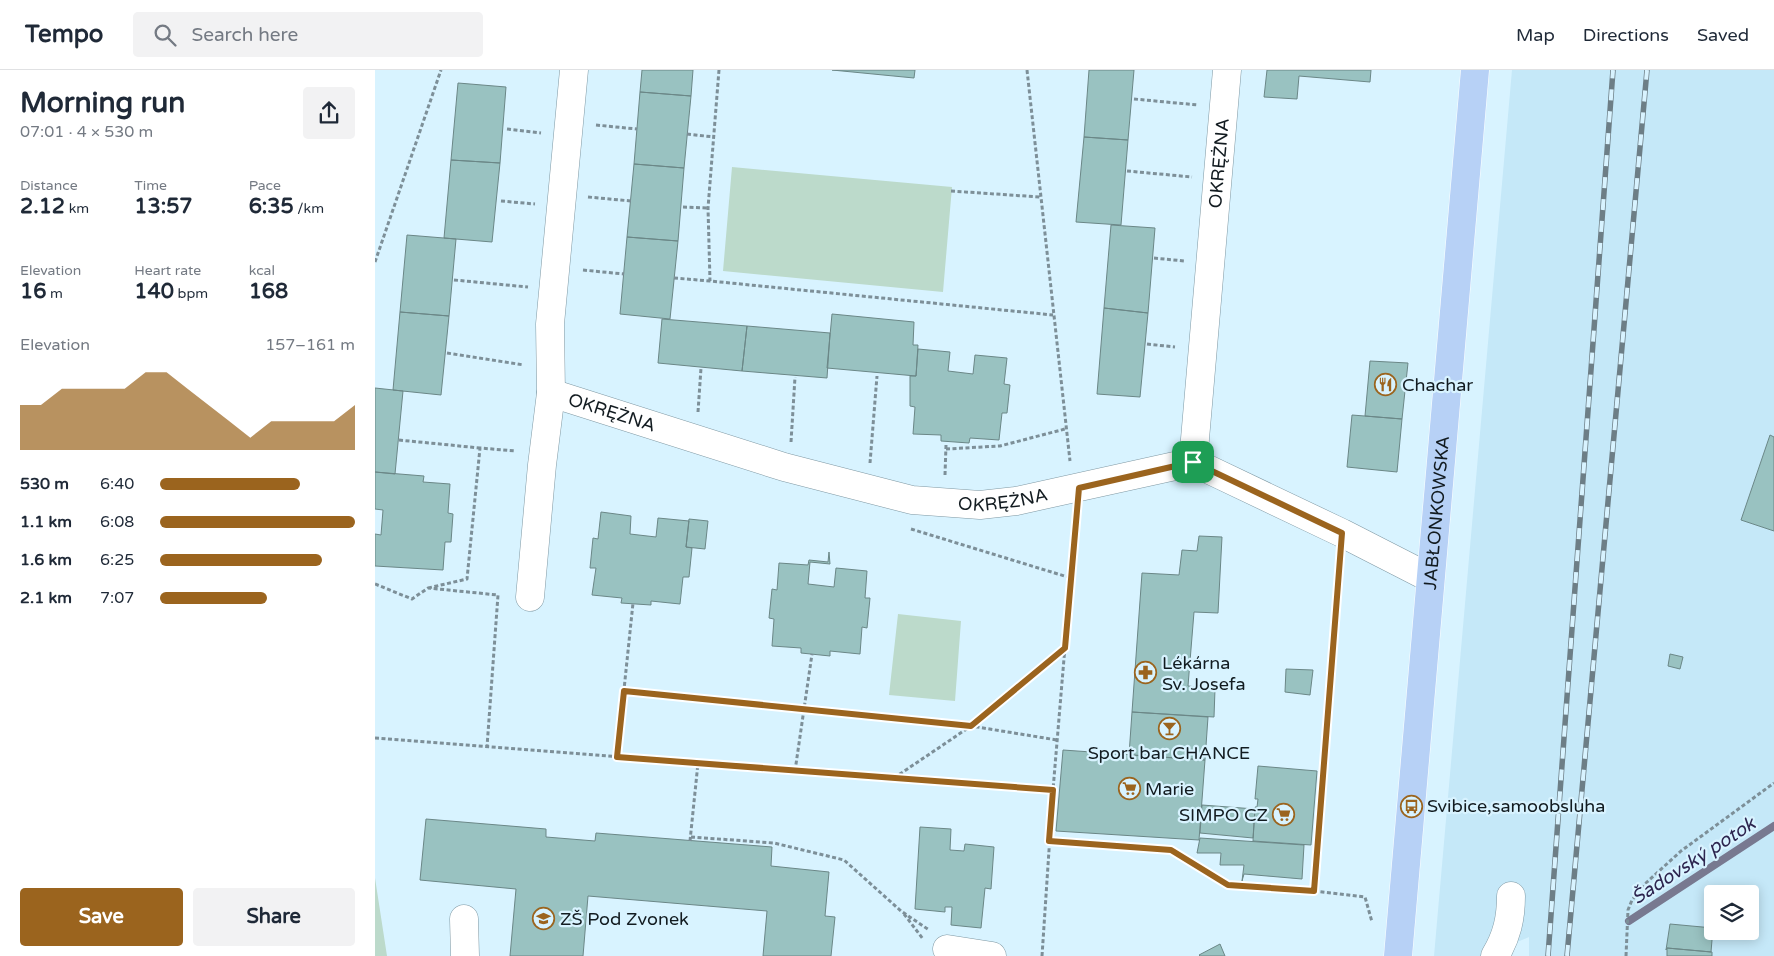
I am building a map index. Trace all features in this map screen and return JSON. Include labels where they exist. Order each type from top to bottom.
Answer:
[{"type":"main road","name":"JABŁONKOWSKA","points":[[1398,950],[1429,578],[1475,70]]},
{"type":"street","name":"OKRĘŻNA","points":[[530,597],[542,465],[551,394],[550,324],[574,70]]},
{"type":"street","name":"OKRĘŻNA","points":[[551,394],[784,467],[912,500],[980,505],[1016,502],[1193,462],[1227,70]]},
{"type":"street","points":[[1193,462],[1342,533],[1429,578]]},
{"type":"street","points":[[1495,956],[1505,938],[1511,918],[1511,896]]},
{"type":"street","points":[[464,919],[465,956]]},
{"type":"street","points":[[935,945],[992,956]]},
{"type":"path","points":[[375,262],[441,70]]},
{"type":"path","points":[[710,281],[707,208],[719,70]]},
{"type":"path","points":[[1027,70],[1065,429],[1071,472],[1079,488],[1053,790],[1042,956]]},
{"type":"path","points":[[1134,99],[1203,105]]},
{"type":"path","points":[[588,124],[637,128]]},
{"type":"path","points":[[687,134],[714,137]]},
{"type":"path","points":[[1127,171],[1198,177]]},
{"type":"path","points":[[951,191],[1040,197]]},
{"type":"path","points":[[583,196],[631,201]]},
{"type":"path","points":[[683,206],[707,208]]},
{"type":"path","points":[[1154,258],[1189,261]]},
{"type":"path","points":[[577,269],[624,274]]},
{"type":"path","points":[[674,278],[1053,315]]},
{"type":"path","points":[[454,280],[536,288]]},
{"type":"path","points":[[1147,344],[1183,348]]},
{"type":"path","points":[[447,353],[529,366]]},
{"type":"path","points":[[693,437],[697,420],[701,368]]},
{"type":"path","points":[[869,473],[877,376]]},
{"type":"path","points":[[784,467],[791,448],[795,377]]},
{"type":"path","points":[[945,449],[999,446],[1065,429]]},
{"type":"path","points":[[399,440],[520,451]]},
{"type":"path","points":[[375,584],[412,599],[428,588],[467,579],[480,448]]},
{"type":"path","points":[[1314,891],[1342,533]]},
{"type":"path","points":[[428,588],[498,595],[487,747]]},
{"type":"path","points":[[617,757],[633,603]]},
{"type":"path","points":[[894,779],[971,726],[1065,648]]},
{"type":"path","points":[[795,771],[812,654]]},
{"type":"path","points":[[624,691],[971,726],[1057,740]]},
{"type":"path","points":[[375,738],[1053,790]]},
{"type":"path","points":[[698,763],[691,839],[774,843],[844,860],[901,911],[935,945],[946,941],[901,911]]},
{"type":"path","points":[[1626,956],[1628,910],[1631,900],[1647,882],[1681,851],[1774,783]]},
{"type":"path","points":[[1049,841],[1171,850],[1228,885],[1314,891],[1365,897],[1378,941],[1398,950]]},
{"type":"shaded area","points":[[1512,70],[1774,70],[1774,956],[1529,956],[1529,937],[1485,956],[1434,956]]},
{"type":"green space","points":[[732,167],[952,187],[943,292],[723,271]]},
{"type":"green space","points":[[898,614],[961,621],[955,701],[889,695]]},
{"type":"green space","points":[[375,878],[387,956],[375,956]]},
{"type":"building","points":[[642,70],[693,70],[691,96],[640,92]]},
{"type":"building","points":[[832,70],[915,70],[914,78]]},
{"type":"building","points":[[1089,70],[1134,70],[1128,140],[1084,137]]},
{"type":"building","points":[[1267,70],[1371,70],[1370,82],[1299,76],[1297,99],[1264,97]]},
{"type":"building","points":[[458,83],[506,87],[500,163],[451,160]]},
{"type":"building","points":[[640,92],[691,96],[684,168],[634,164]]},
{"type":"building","points":[[1084,137],[1128,140],[1121,225],[1076,222]]},
{"type":"building","points":[[451,160],[500,163],[492,242],[444,238]]},
{"type":"building","points":[[634,164],[684,168],[678,241],[627,237]]},
{"type":"building","points":[[1111,225],[1155,228],[1148,313],[1104,308]]},
{"type":"building","points":[[407,235],[456,239],[449,316],[400,312]]},
{"type":"building","points":[[627,237],[678,241],[670,319],[620,314]]},
{"type":"building","points":[[1104,308],[1148,313],[1140,397],[1097,394]]},
{"type":"building","points":[[400,312],[449,316],[441,395],[393,390]]},
{"type":"building","points":[[832,314],[914,322],[913,345],[918,345],[916,376],[827,368]]},
{"type":"building","points":[[662,319],[747,326],[742,371],[658,363]]},
{"type":"building","points":[[747,326],[830,333],[827,378],[742,371]]},
{"type":"building","points":[[918,349],[950,352],[948,371],[973,374],[975,355],[1007,358],[1004,384],[1010,385],[1007,413],[1002,413],[999,440],[970,438],[969,443],[941,441],[941,435],[913,434],[915,407],[910,406],[910,376],[916,376]]},
{"type":"building","points":[[1370,361],[1408,363],[1402,419],[1365,416]]},
{"type":"building","points":[[375,388],[403,391],[395,474],[375,472]]},
{"type":"building","points":[[1352,415],[1402,419],[1397,472],[1347,467]]},
{"type":"building","points":[[1770,435],[1774,437],[1774,531],[1741,520]]},
{"type":"building","points":[[375,472],[424,476],[423,482],[450,484],[448,513],[453,514],[451,542],[445,542],[443,570],[375,566],[375,534],[381,535],[383,510],[375,509]]},
{"type":"building","points":[[601,512],[631,516],[630,534],[656,537],[658,518],[689,521],[686,547],[692,548],[689,577],[683,577],[680,604],[651,601],[651,605],[621,603],[622,598],[592,595],[596,568],[590,568],[593,538],[598,539]]},
{"type":"building","points":[[689,519],[708,521],[705,549],[686,547]]},
{"type":"building","points":[[1199,536],[1222,537],[1218,613],[1194,612],[1188,686],[1215,689],[1214,717],[1132,712],[1142,573],[1179,575],[1182,550],[1197,551]]},
{"type":"building","points":[[829,552],[830,564],[810,562],[808,584],[834,587],[836,568],[867,571],[865,598],[870,598],[867,628],[862,627],[860,654],[830,651],[830,656],[801,653],[801,648],[772,646],[774,619],[769,618],[772,589],[777,590],[779,563],[808,565],[809,560],[828,562]]},
{"type":"building","points":[[1670,654],[1683,657],[1680,669],[1668,666]]},
{"type":"building","points":[[1286,669],[1313,670],[1310,695],[1285,692]]},
{"type":"building","points":[[1132,712],[1208,717],[1205,760],[1129,755]]},
{"type":"building","points":[[1063,750],[1205,760],[1199,840],[1056,831]]},
{"type":"building","points":[[1258,766],[1317,771],[1311,845],[1253,841],[1255,807],[1257,807],[1258,799],[1255,799]]},
{"type":"building","points":[[1202,805],[1255,809],[1253,838],[1200,833]]},
{"type":"building","points":[[426,819],[546,829],[546,837],[595,841],[596,833],[772,847],[771,866],[829,872],[825,916],[835,917],[831,956],[763,956],[767,911],[588,896],[583,956],[510,956],[516,889],[420,880]]},
{"type":"building","points":[[920,827],[951,829],[950,850],[964,851],[965,844],[994,847],[991,889],[985,888],[981,928],[951,925],[952,907],[945,907],[945,912],[915,909]]},
{"type":"building","points":[[1200,838],[1304,845],[1302,879],[1244,874],[1242,881],[1244,865],[1220,865],[1221,853],[1197,853]]},
{"type":"building","points":[[1670,924],[1704,927],[1704,940],[1712,940],[1711,952],[1667,948],[1666,950]]},
{"type":"building","points":[[1220,944],[1225,956],[1199,955]]},
{"type":"building","points":[[1667,948],[1712,952],[1712,956],[1667,956]]},
{"type":"waterway","name":"Šadovský potok","points":[[1629,921],[1774,826]]},
{"type":"railway","points":[[1548,956],[1613,70]]},
{"type":"railway","points":[[1567,956],[1647,70]]},
{"type":"place","name":"Chachar","points":[[1386,385]]},
{"type":"place","name":"Lékárna Sv. Josefa","points":[[1146,673]]},
{"type":"place","name":"Sport bar CHANCE","points":[[1169,728]]},
{"type":"place","name":"Marie","points":[[1129,789]]},
{"type":"place","name":"Svibice,samoobsluha","points":[[1411,806]]},
{"type":"place","name":"SIMPO CZ","points":[[1284,815]]},
{"type":"place","name":"ZŠ Pod Zvonek","points":[[544,919]]},
{"type":"route","points":[[1193,462],[1342,533],[1314,891],[1228,885],[1171,850],[1049,841],[1053,790],[617,757],[624,691],[971,726],[1065,648],[1079,488],[1193,462]]}]
